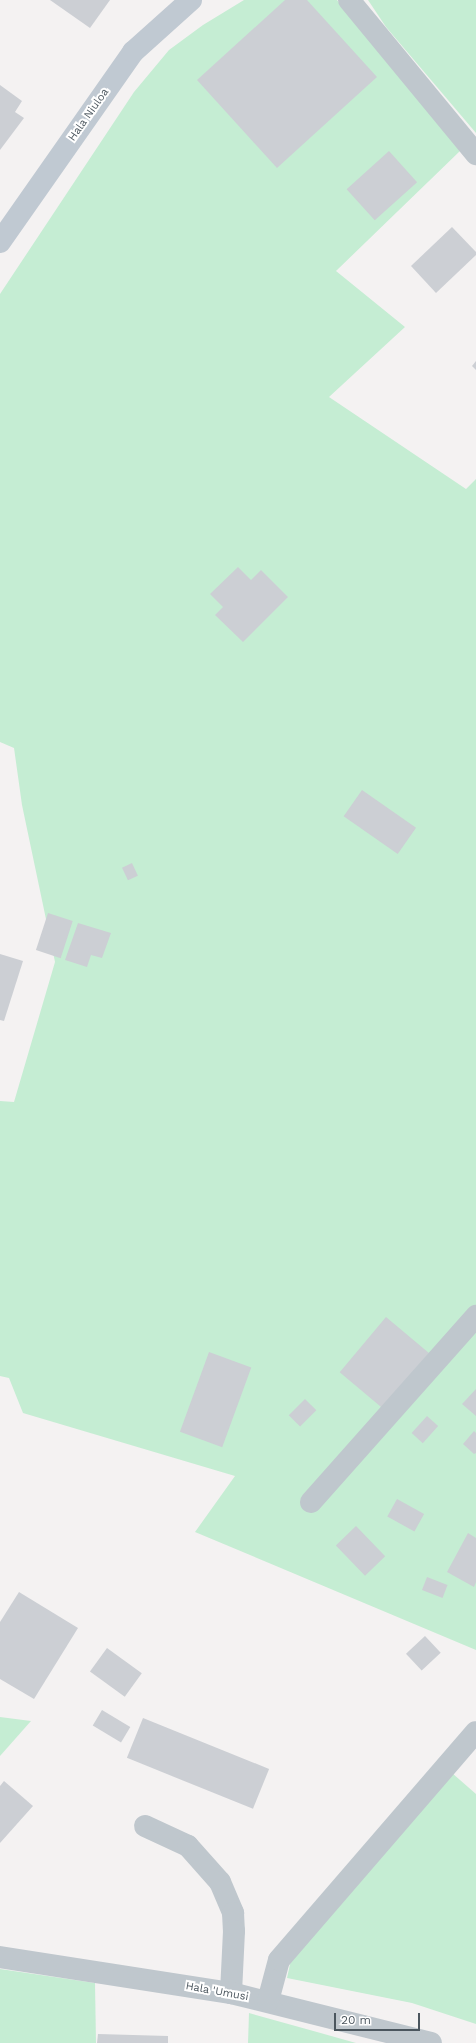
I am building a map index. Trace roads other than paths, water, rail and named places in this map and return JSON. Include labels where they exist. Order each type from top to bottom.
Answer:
[{"type":"street","name":"Hala Niuloa","points":[[0,242],[133,52],[191,0]]},
{"type":"street","points":[[350,0],[476,154]]},
{"type":"street","points":[[311,1502],[476,1316]]},
{"type":"street","points":[[268,2001],[279,1960],[476,1732]]},
{"type":"street","points":[[145,1826],[188,1846],[220,1882],[233,1913],[234,1931],[232,1993]]},
{"type":"street","name":"Hala 'Umusi","points":[[0,1957],[232,1993],[431,2043]]}]
